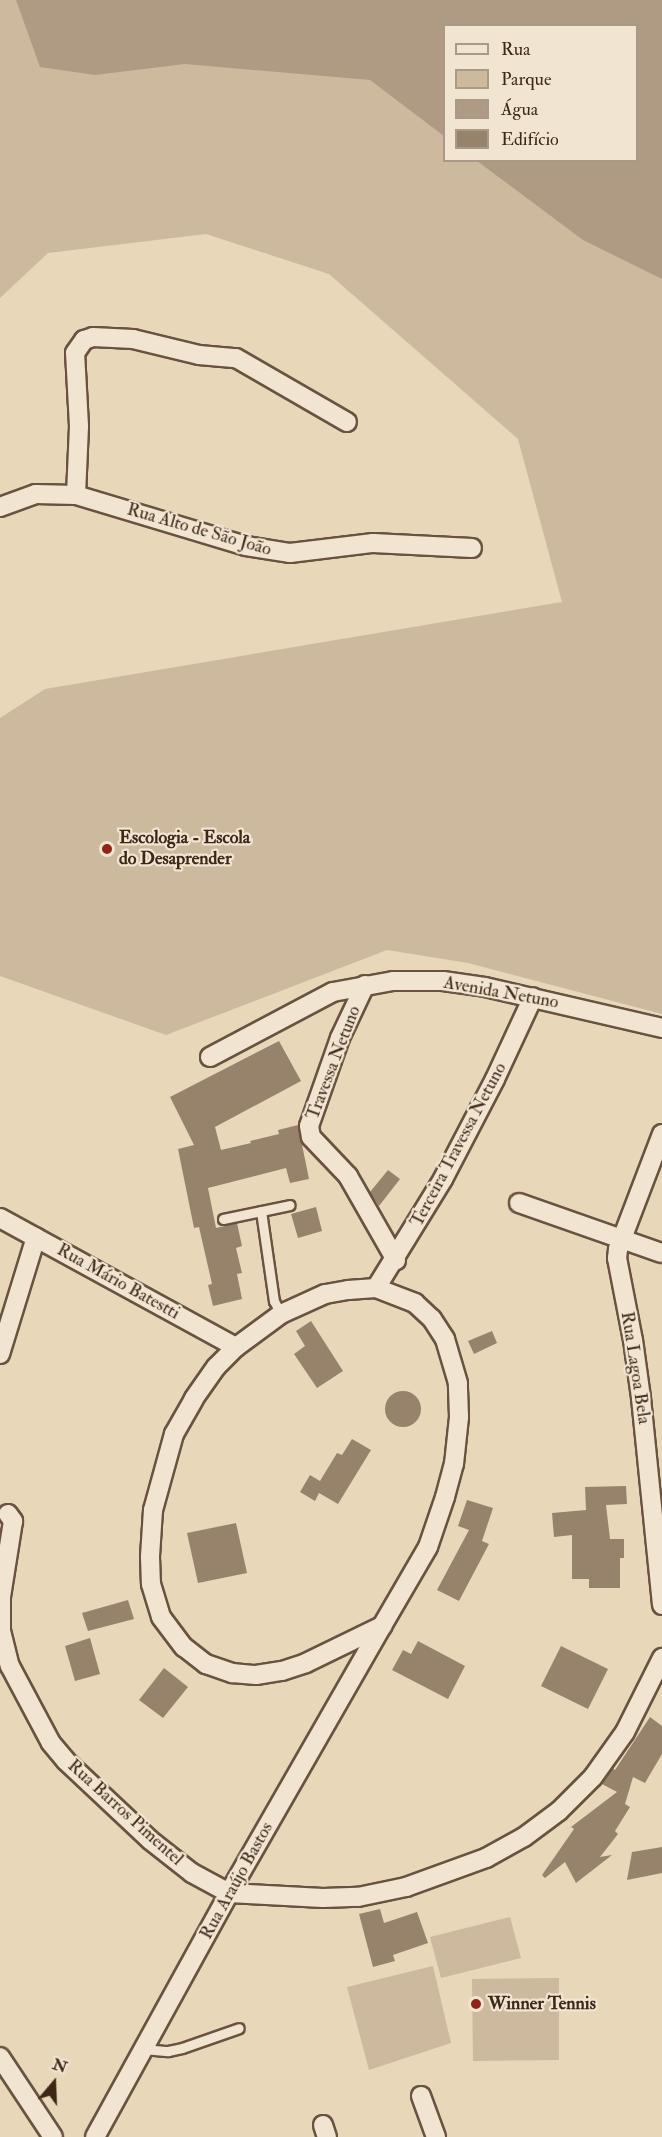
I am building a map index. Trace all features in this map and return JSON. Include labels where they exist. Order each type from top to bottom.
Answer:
[{"type":"street","points":[[76,495],[79,426],[75,353],[84,340],[93,337],[133,339],[199,355],[236,358],[347,422]]},
{"type":"street","name":"Rua Alto de São João","points":[[0,507],[36,495],[76,495],[268,551],[290,553],[373,543],[472,548]]},
{"type":"street","name":"Avenida Netuno","points":[[210,1057],[333,993],[393,981],[443,981],[533,997],[662,1028]]},
{"type":"street","name":"Travessa Netuno","points":[[365,985],[340,1038],[309,1126],[311,1137],[348,1176],[396,1260]]},
{"type":"street","name":"Terceira Travessa Netuno","points":[[376,1288],[396,1260],[454,1158],[533,997]]},
{"type":"street","name":"Rua Lagoa Bela","points":[[662,1134],[618,1249],[618,1270],[633,1340],[650,1471],[662,1605]]},
{"type":"street","points":[[519,1203],[662,1253]]},
{"type":"street","name":"Rua Mário Batestti","points":[[0,1218],[236,1347]]},
{"type":"street","points":[[0,1354],[36,1237]]},
{"type":"street","name":"Rua Araújo Bastos","points":[[95,2137],[229,1893],[428,1546],[454,1464],[459,1417],[458,1383],[445,1340],[432,1319],[416,1304],[376,1288],[325,1294],[281,1314],[236,1347],[216,1367],[174,1434],[153,1510],[150,1557],[151,1584],[161,1617],[184,1647],[206,1664],[232,1673],[256,1675],[306,1663],[382,1626]]},
{"type":"street","name":"Rua Barros Pimentel","points":[[8,1514],[13,1521],[1,1597],[1,1631],[10,1666],[51,1743],[73,1768],[150,1840],[192,1873],[229,1893],[323,1898],[358,1897],[406,1887],[486,1858],[524,1837],[559,1811],[593,1777],[654,1691],[662,1658]]},
{"type":"street","points":[[0,2057],[53,2137]]},
{"type":"street","points":[[421,2096],[436,2137]]},
{"type":"lane","points":[[223,1219],[290,1205]]},
{"type":"lane","points":[[261,1211],[274,1301],[281,1314]]},
{"type":"lane","points":[[143,2049],[168,2052],[182,2049],[239,2028]]},
{"type":"green space","points":[[0,0],[662,0],[662,1014],[468,963],[387,950],[166,1035],[0,976],[0,718],[45,689],[562,602],[518,439],[329,274],[206,234],[48,253],[0,298]]},
{"type":"green space","points":[[510,1917],[521,1958],[441,1978],[430,1937]]},
{"type":"green space","points":[[433,1966],[451,2043],[369,2070],[347,1987]]},
{"type":"green space","points":[[559,1978],[559,2060],[473,2061],[472,1979]]},
{"type":"water","points":[[16,0],[662,0],[662,279],[583,240],[478,162],[638,162],[638,24],[443,24],[443,135],[370,80],[185,64],[95,75],[40,67]]},
{"type":"building","points":[[279,1041],[301,1081],[215,1127],[221,1150],[279,1134],[278,1130],[298,1125],[309,1179],[290,1183],[286,1168],[208,1188],[216,1228],[237,1223],[242,1246],[236,1248],[242,1273],[237,1274],[242,1299],[213,1306],[208,1285],[212,1284],[199,1227],[194,1228],[178,1149],[194,1145],[170,1097]]},
{"type":"building","points":[[388,1170],[400,1179],[379,1206],[370,1192]]},
{"type":"building","points":[[316,1207],[322,1231],[298,1238],[291,1214]]},
{"type":"building","points":[[311,1321],[343,1371],[317,1388],[294,1354],[305,1346],[296,1331]]},
{"type":"building","points":[[492,1331],[497,1343],[474,1354],[468,1341]]},
{"type":"building","points":[[403,1391],[416,1396],[421,1409],[416,1422],[403,1427],[390,1422],[385,1409],[390,1396]]},
{"type":"building","points":[[352,1439],[371,1450],[338,1504],[319,1493],[315,1501],[300,1492],[310,1475],[320,1481],[337,1453],[342,1455]]},
{"type":"building","points":[[626,1486],[627,1504],[606,1505],[610,1539],[624,1539],[624,1558],[620,1558],[620,1588],[589,1588],[589,1579],[572,1579],[572,1535],[554,1537],[552,1513],[586,1510],[585,1487]]},
{"type":"building","points":[[467,1500],[493,1508],[482,1541],[489,1544],[459,1601],[437,1590],[469,1530],[458,1526]]},
{"type":"building","points":[[236,1523],[247,1573],[198,1583],[187,1533]]},
{"type":"building","points":[[128,1600],[134,1619],[88,1631],[82,1613]]},
{"type":"building","points":[[90,1638],[100,1674],[75,1681],[65,1646]]},
{"type":"building","points":[[418,1641],[465,1666],[448,1699],[392,1670],[403,1650],[411,1654]]},
{"type":"building","points":[[561,1646],[608,1669],[588,1709],[541,1686]]},
{"type":"building","points":[[164,1668],[188,1687],[163,1718],[139,1700]]},
{"type":"building","points":[[650,1717],[662,1726],[662,1754],[645,1783],[633,1777],[625,1804],[630,1807],[615,1831],[618,1834],[600,1857],[612,1855],[576,1883],[565,1862],[545,1878],[542,1875],[574,1829],[571,1827],[617,1792],[602,1784],[613,1768],[615,1770]]},
{"type":"building","points":[[662,1847],[662,1873],[627,1880],[632,1852]]},
{"type":"building","points":[[380,1909],[384,1923],[417,1912],[428,1943],[393,1955],[395,1961],[373,1967],[359,1914]]},
{"type":"place","name":"Escologia - Escola do Desaprender","points":[[107,849]]},
{"type":"place","name":"Winner Tennis","points":[[476,2004]]}]
